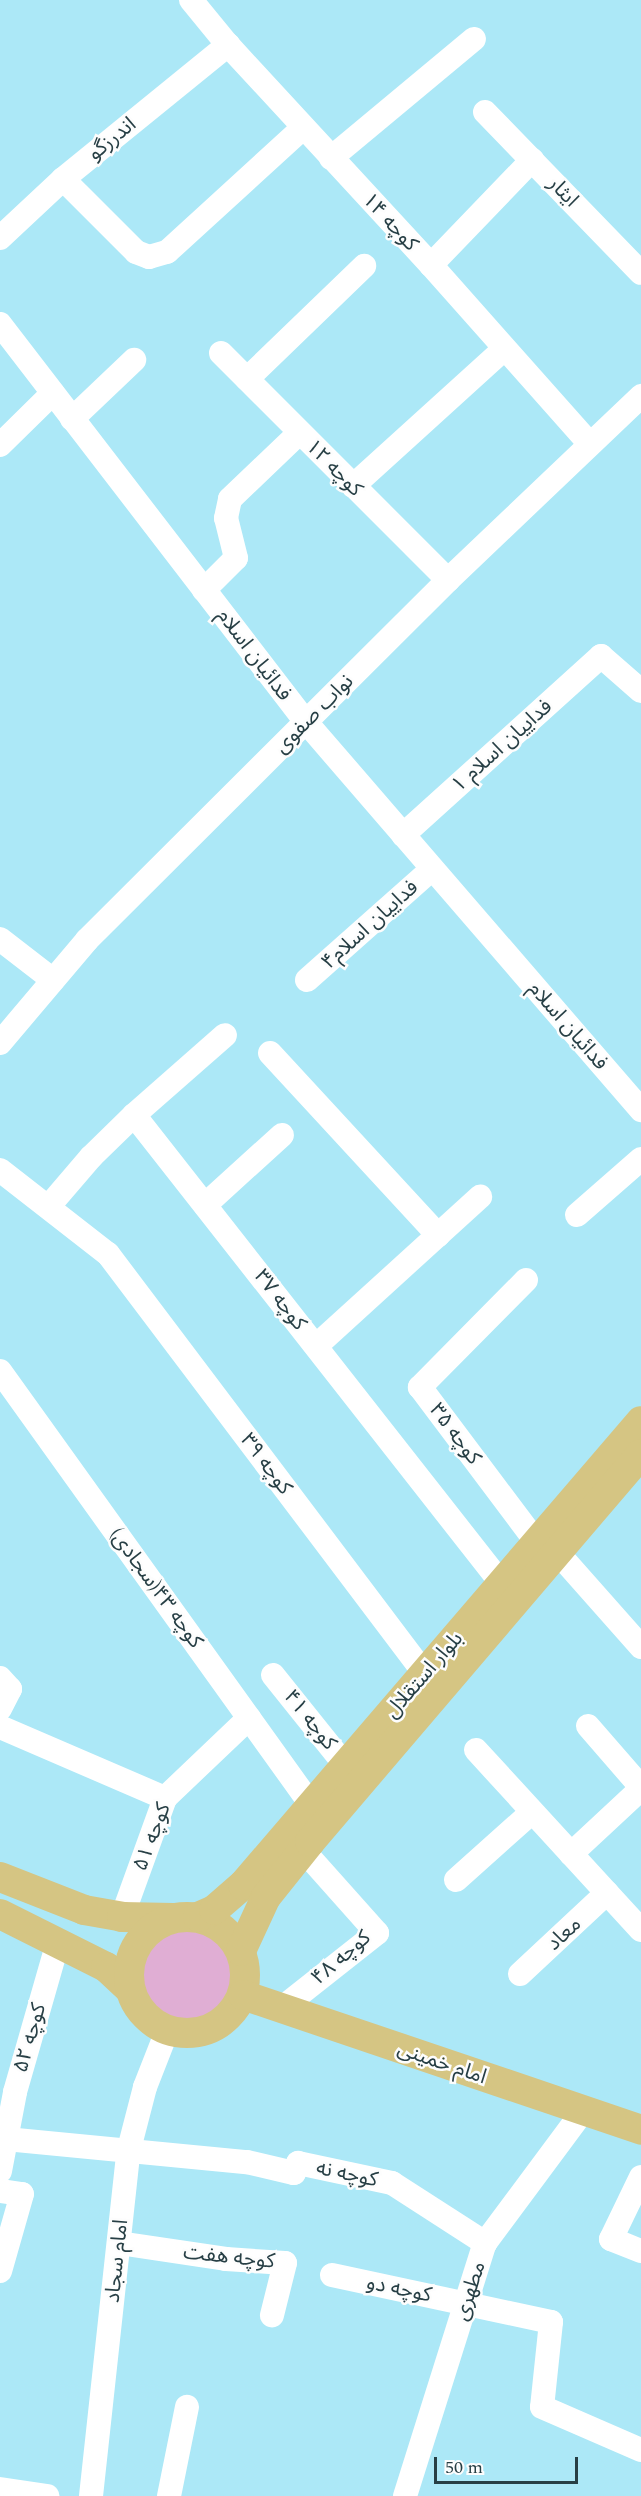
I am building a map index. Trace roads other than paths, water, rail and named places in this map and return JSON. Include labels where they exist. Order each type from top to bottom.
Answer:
[{"type":"main road","name":"بلوار استقلال","points":[[241,1951],[266,1897],[547,1548],[641,1420]]},
{"type":"main road","name":"بلوار استقلال","points":[[185,1918],[214,1910],[243,1885],[502,1584],[547,1548],[641,1454]]},
{"type":"main road","points":[[0,1877],[84,1910],[122,1917],[185,1918],[223,1929],[241,1951],[246,1965],[243,1995],[234,2012],[220,2024],[203,2032],[185,2034],[167,2031],[150,2021],[137,2007],[130,1989],[129,1971],[133,1953],[142,1937],[156,1926],[185,1918]]},
{"type":"main road","points":[[0,1914],[106,1967],[130,1989]]},
{"type":"main road","name":"امام خمینی","points":[[243,1995],[641,2130]]},
{"type":"street","name":"کوچه ۱۴","points":[[191,0],[228,45],[431,265],[504,350],[590,444]]},
{"type":"street","points":[[331,158],[474,39]]},
{"type":"street","name":"اندرزگو","points":[[0,238],[63,179],[228,45]]},
{"type":"street","name":"ایثار","points":[[485,112],[641,273]]},
{"type":"street","points":[[63,179],[136,252],[149,257],[168,252],[303,128]]},
{"type":"street","points":[[431,265],[532,160]]},
{"type":"street","points":[[247,379],[364,266]]},
{"type":"street","name":"فدائیان اسلام","points":[[0,324],[306,722],[432,868],[637,1098]]},
{"type":"street","points":[[352,486],[504,350]]},
{"type":"street","name":"کوچه ۱۲","points":[[221,353],[448,580]]},
{"type":"street","points":[[72,418],[134,360]]},
{"type":"street","points":[[0,445],[52,393]]},
{"type":"street","name":"نواب صفوی","points":[[0,1043],[87,940],[448,580],[641,396]]},
{"type":"street","points":[[204,590],[236,558],[226,518],[230,499],[299,433]]},
{"type":"street","name":"فداییان اسلام ۱","points":[[403,835],[601,656],[641,691]]},
{"type":"street","name":"فداییان اسلام۴","points":[[307,981],[432,868]]},
{"type":"street","points":[[0,939],[53,980]]},
{"type":"street","points":[[0,1170],[49,1206],[91,1157],[134,1114],[225,1035]]},
{"type":"street","points":[[270,1053],[438,1235]]},
{"type":"street","name":"کوچه ۳۷","points":[[134,1114],[502,1584]]},
{"type":"street","points":[[205,1205],[282,1135]]},
{"type":"street","points":[[577,1215],[641,1159]]},
{"type":"street","points":[[316,1346],[480,1197]]},
{"type":"street","name":"کوچه ۳۹","points":[[49,1206],[108,1254],[425,1674]]},
{"type":"street","name":"کوچه ۳۵","points":[[526,1280],[420,1387],[547,1548]]},
{"type":"street","name":"کوچه ۴۳(سجادی)","points":[[0,1371],[312,1806]]},
{"type":"street","points":[[547,1548],[641,1647]]},
{"type":"street","name":"کوچه ۴۱","points":[[273,1675],[346,1766]]},
{"type":"street","points":[[0,1678],[10,1689],[0,1709]]},
{"type":"street","name":"کوچه ۵۱","points":[[122,1917],[165,1798],[249,1718]]},
{"type":"street","points":[[571,1854],[641,1788],[588,1726]]},
{"type":"street","points":[[0,1727],[165,1798]]},
{"type":"street","points":[[476,1750],[641,1930]]},
{"type":"street","points":[[456,1880],[532,1812]]},
{"type":"street","name":"کوچه ۴۸","points":[[282,2008],[377,1933],[303,1850]]},
{"type":"street","name":"معاد","points":[[520,1974],[607,1893]]},
{"type":"street","name":"کوچه ۵۲","points":[[0,2171],[6,2139],[10,2071],[58,1942]]},
{"type":"street","name":"امام سجاد","points":[[91,2496],[129,2149],[145,2087],[167,2031]]},
{"type":"street","name":"مطهری","points":[[405,2496],[485,2243],[583,2111]]},
{"type":"street","points":[[6,2139],[129,2149]]},
{"type":"street","name":"کوچه نه","points":[[129,2149],[248,2162],[294,2173],[298,2163],[392,2183],[485,2243]]},
{"type":"street","points":[[641,2177],[611,2239],[641,2251]]},
{"type":"street","points":[[0,2271],[11,2192]]},
{"type":"street","name":"کوچه هفت","points":[[119,2243],[226,2259],[285,2263],[272,2315]]},
{"type":"street","name":"کوچه دو","points":[[332,2275],[551,2322],[543,2407],[641,2450]]},
{"type":"street","points":[[169,2496],[187,2407]]},
{"type":"street","points":[[0,2489],[47,2496]]}]
